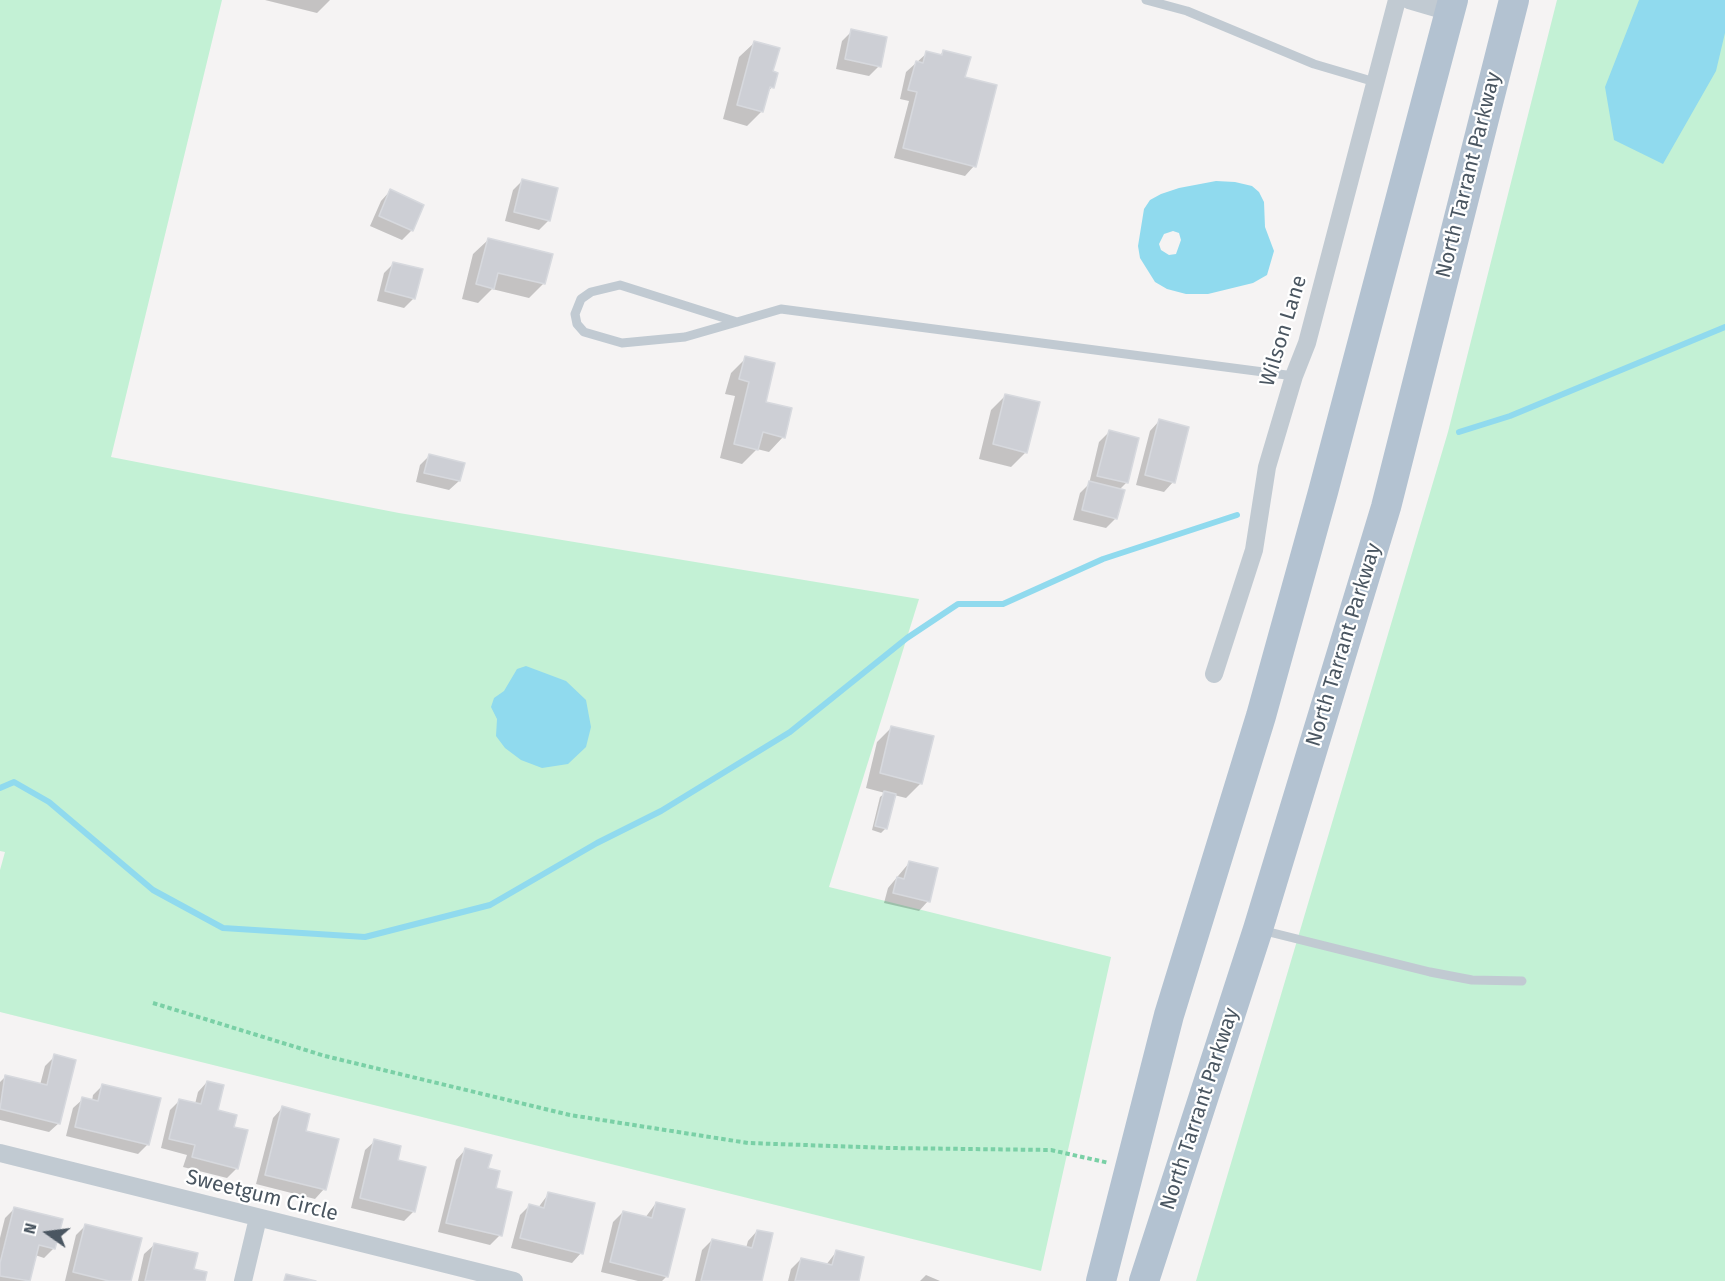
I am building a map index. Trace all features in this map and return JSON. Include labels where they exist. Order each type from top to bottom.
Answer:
[{"type":"main road","name":"North Tarrant Parkway","points":[[1144,1281],[1258,929],[1386,507],[1514,0]]},
{"type":"main road","points":[[1101,1281],[1167,1024],[1262,716],[1299,582],[1451,6]]},
{"type":"street","name":"Wilson Lane","points":[[1214,674],[1254,550],[1267,467],[1293,376],[1307,343],[1397,0]]},
{"type":"street","points":[[1409,0],[1451,6]]},
{"type":"street","name":"Sweetgum Circle","points":[[0,1153],[514,1281]]},
{"type":"street","points":[[243,1281],[258,1218]]},
{"type":"lane","points":[[1146,0],[1196,15],[1314,64],[1375,82]]},
{"type":"lane","points":[[737,322],[620,285],[591,292],[581,299],[575,314],[577,324],[584,332],[622,344],[685,337],[737,322],[781,309],[1293,376]]},
{"type":"lane","points":[[1258,929],[1430,972],[1472,980],[1522,981]]},
{"type":"path","points":[[153,1003],[325,1056],[570,1115],[748,1143],[1051,1150],[1130,1168]]},
{"type":"green space","points":[[0,0],[222,0],[111,457],[399,513],[919,599],[829,887],[1111,957],[1041,1271],[0,1012],[0,870],[5,852],[0,851]]},
{"type":"green space","points":[[1557,0],[1725,0],[1725,1281],[1196,1281],[1448,432]]},
{"type":"water","points":[[1639,0],[1725,0],[1725,33],[1716,71],[1663,164],[1614,140],[1605,87]]},
{"type":"water","points":[[1216,181],[1252,186],[1259,192],[1264,202],[1265,227],[1274,251],[1267,275],[1253,283],[1208,294],[1186,294],[1167,289],[1155,282],[1140,258],[1138,246],[1144,209],[1150,200],[1179,188]],"holes":[[[1173,231],[1179,233],[1181,240],[1176,254],[1169,255],[1161,250],[1159,244],[1164,234]]]},
{"type":"water","points":[[526,666],[566,681],[586,700],[591,727],[586,747],[568,764],[542,768],[521,760],[505,748],[496,736],[497,719],[491,707],[494,698],[504,691],[517,669]]},
{"type":"building","points":[[851,29],[887,37],[881,67],[845,59]]},
{"type":"building","points":[[754,41],[780,48],[773,71],[778,73],[774,88],[770,87],[763,112],[737,105]]},
{"type":"building","points":[[943,50],[971,57],[965,77],[997,85],[976,167],[903,148],[917,92],[908,90],[916,61],[923,63],[926,51],[942,55]]},
{"type":"building","points":[[522,179],[558,188],[550,221],[514,212]]},
{"type":"building","points":[[390,189],[424,205],[413,231],[379,216]]},
{"type":"building","points":[[488,238],[553,254],[545,284],[498,273],[494,289],[476,284]]},
{"type":"building","points":[[393,262],[423,269],[415,299],[385,291]]},
{"type":"building","points":[[745,356],[775,363],[766,402],[792,408],[785,438],[763,432],[758,450],[734,444],[749,382],[739,379]]},
{"type":"building","points":[[1005,394],[1040,402],[1027,453],[993,444]]},
{"type":"building","points":[[1159,419],[1189,427],[1175,483],[1145,475]]},
{"type":"building","points":[[1109,430],[1139,438],[1128,483],[1097,476]]},
{"type":"building","points":[[429,454],[465,463],[460,481],[424,473]]},
{"type":"building","points":[[1089,481],[1125,490],[1117,519],[1082,510]]},
{"type":"building","points":[[891,726],[934,736],[922,784],[880,773]]},
{"type":"building","points":[[884,791],[896,794],[887,829],[875,826]]},
{"type":"building","points":[[909,861],[938,868],[930,902],[893,893],[897,877],[904,879]]},
{"type":"building","points":[[54,1054],[76,1060],[60,1124],[0,1109],[5,1075],[47,1085]]},
{"type":"building","points":[[207,1081],[224,1085],[218,1110],[237,1115],[234,1127],[248,1130],[238,1169],[192,1157],[195,1145],[169,1139],[179,1099],[201,1104]]},
{"type":"building","points":[[102,1084],[161,1098],[149,1145],[75,1127],[82,1097],[98,1101]]},
{"type":"building","points":[[282,1106],[310,1114],[306,1131],[339,1139],[326,1190],[265,1175]]},
{"type":"building","points":[[374,1139],[401,1146],[398,1160],[426,1167],[415,1212],[360,1198]]},
{"type":"building","points":[[465,1148],[492,1155],[488,1168],[500,1171],[496,1188],[512,1192],[502,1236],[446,1223]]},
{"type":"building","points":[[548,1192],[595,1203],[583,1254],[520,1238],[529,1204],[544,1208]]},
{"type":"building","points":[[656,1202],[685,1209],[668,1277],[610,1262],[623,1211],[652,1218]]},
{"type":"building","points":[[14,1207],[63,1219],[55,1249],[39,1245],[30,1281],[0,1276],[0,1263]]},
{"type":"building","points":[[85,1224],[142,1238],[131,1281],[109,1281],[73,1272]]},
{"type":"building","points":[[757,1230],[773,1233],[762,1281],[701,1281],[712,1239],[752,1248]]},
{"type":"building","points":[[154,1243],[198,1253],[194,1269],[207,1272],[205,1281],[145,1281]]},
{"type":"building","points":[[836,1250],[864,1257],[859,1281],[795,1281],[801,1258],[832,1265]]},
{"type":"building","points":[[286,1274],[316,1281],[284,1281]]},
{"type":"waterway","points":[[1459,432],[1510,416],[1725,327]]},
{"type":"waterway","points":[[0,788],[14,782],[49,802],[153,890],[223,928],[365,937],[490,905],[597,843],[661,811],[790,732],[907,638],[958,604],[1003,604],[1103,559],[1237,515]]}]
